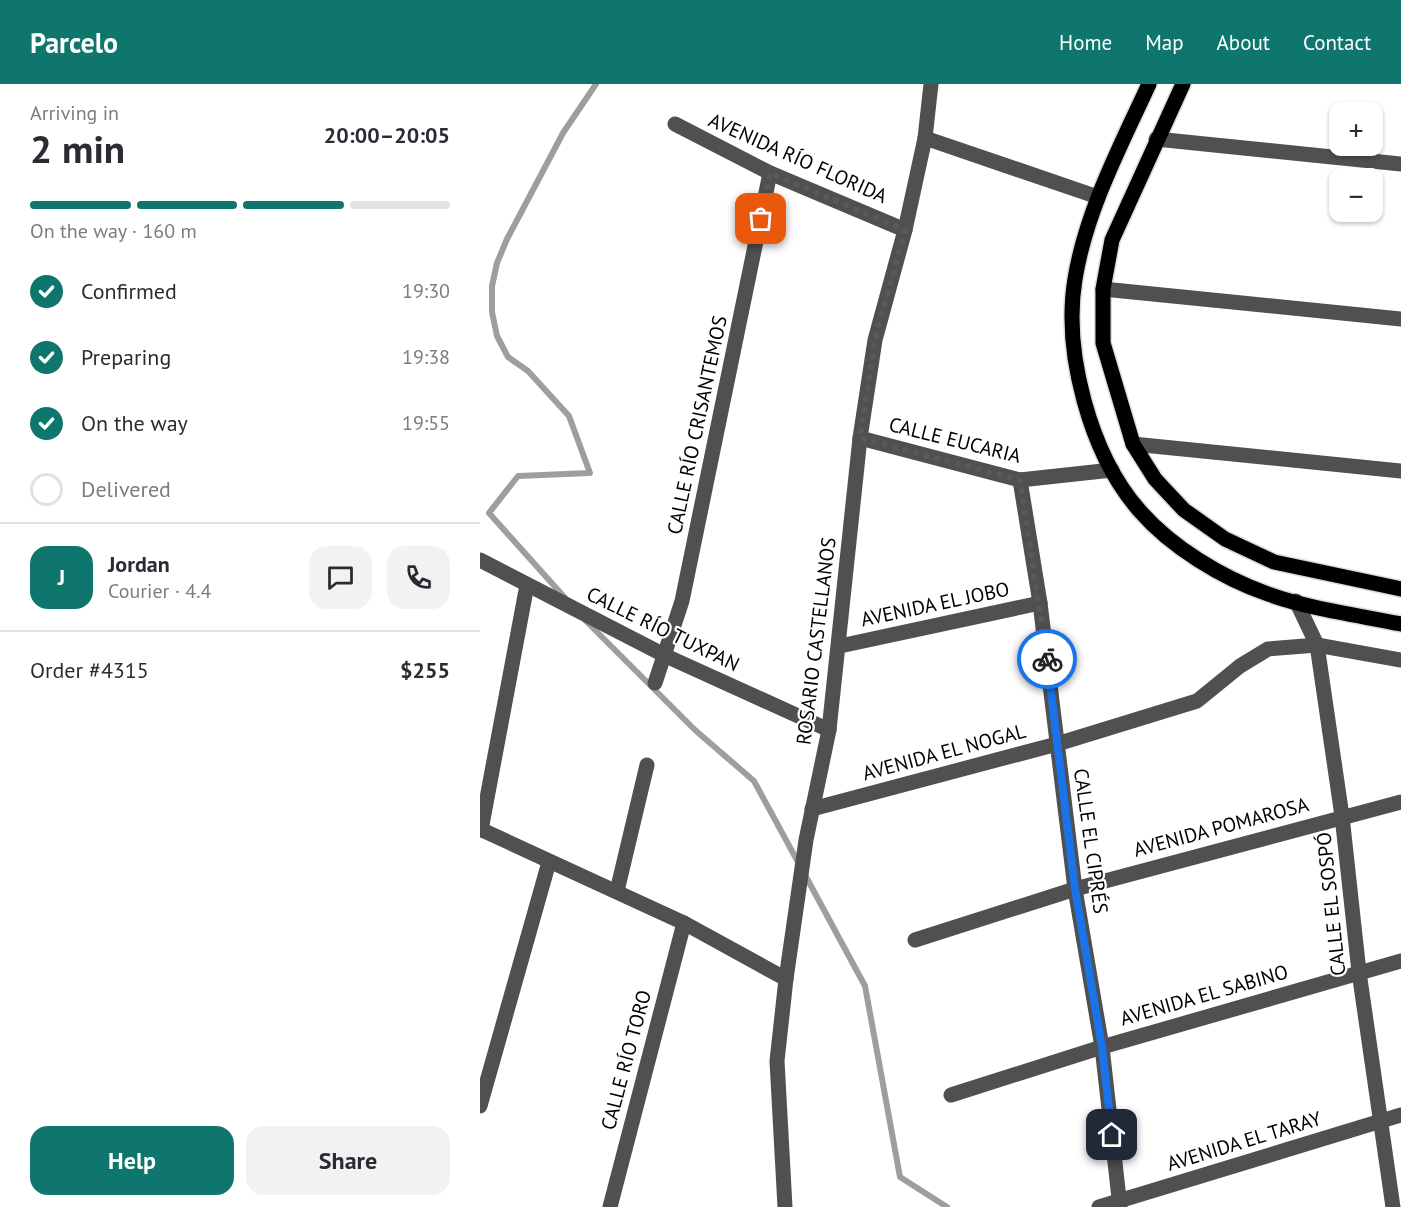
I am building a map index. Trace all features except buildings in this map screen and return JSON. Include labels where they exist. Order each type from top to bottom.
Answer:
[{"type":"main road","points":[[1149,84],[1098,197],[1075,279],[1072,334],[1079,382],[1112,470],[1139,510],[1182,549],[1259,590],[1296,601],[1401,624]]},
{"type":"main road","points":[[1183,84],[1112,240],[1103,289],[1103,344],[1133,444],[1155,479],[1184,510],[1225,539],[1274,562],[1401,589]]},
{"type":"street","name":"ROSARIO CASTELLANOS","points":[[785,1207],[777,1061],[786,979],[806,840],[829,730],[840,646],[860,438],[875,340],[905,230],[925,138],[929,85]]},
{"type":"street","name":"AVENIDA RÍO FLORIDA","points":[[675,124],[770,173],[905,230]]},
{"type":"street","points":[[925,138],[1098,197]]},
{"type":"street","points":[[1156,139],[1401,164]]},
{"type":"street","name":"CALLE RÍO CRISANTEMOS","points":[[655,683],[666,656],[682,601],[770,173]]},
{"type":"street","points":[[1103,289],[1401,319]]},
{"type":"street","name":"CALLE EUCARIA","points":[[860,438],[1020,480],[1112,470]]},
{"type":"street","points":[[1133,444],[1401,471]]},
{"type":"street","name":"CALLE EL CIPRÉS","points":[[1020,480],[1040,603],[1075,889],[1102,1047],[1119,1204]]},
{"type":"street","name":"CALLE RÍO TUXPAN","points":[[480,560],[666,656],[829,730]]},
{"type":"street","points":[[526,585],[481,830],[684,923],[786,979]]},
{"type":"street","name":"CALLE EL SOSPÓ","points":[[1296,601],[1317,645],[1342,816],[1359,972],[1393,1207]]},
{"type":"street","name":"AVENIDA EL JOBO","points":[[840,646],[1040,603]]},
{"type":"street","name":"AVENIDA EL NOGAL","points":[[812,809],[1057,744],[1197,701],[1240,666],[1268,649],[1317,645],[1401,660]]},
{"type":"street","points":[[617,891],[647,765]]},
{"type":"street","name":"AVENIDA POMAROSA","points":[[915,940],[1075,889],[1401,802]]},
{"type":"street","points":[[480,1106],[549,862]]},
{"type":"street","name":"CALLE RÍO TORO","points":[[610,1207],[684,923]]},
{"type":"street","name":"AVENIDA EL SABINO","points":[[951,1095],[1102,1047],[1401,961]]},
{"type":"street","name":"AVENIDA EL TARAY","points":[[1099,1207],[1119,1204],[1401,1115]]},
{"type":"waterway","points":[[566,599],[489,513],[518,476],[590,473],[569,416],[528,371],[508,357],[497,336],[492,312],[492,286],[497,263],[507,239],[563,133],[596,84]]},
{"type":"waterway","points":[[585,620],[695,730],[754,781],[799,864]]},
{"type":"waterway","points":[[804,873],[865,986],[900,1177],[947,1207]]},
{"type":"way so far","points":[[761,219],[770,173],[905,230],[875,340],[860,438],[1020,480],[1047,659]]},
{"type":"route","points":[[1047,659],[1075,889],[1102,1047],[1112,1135]]}]
